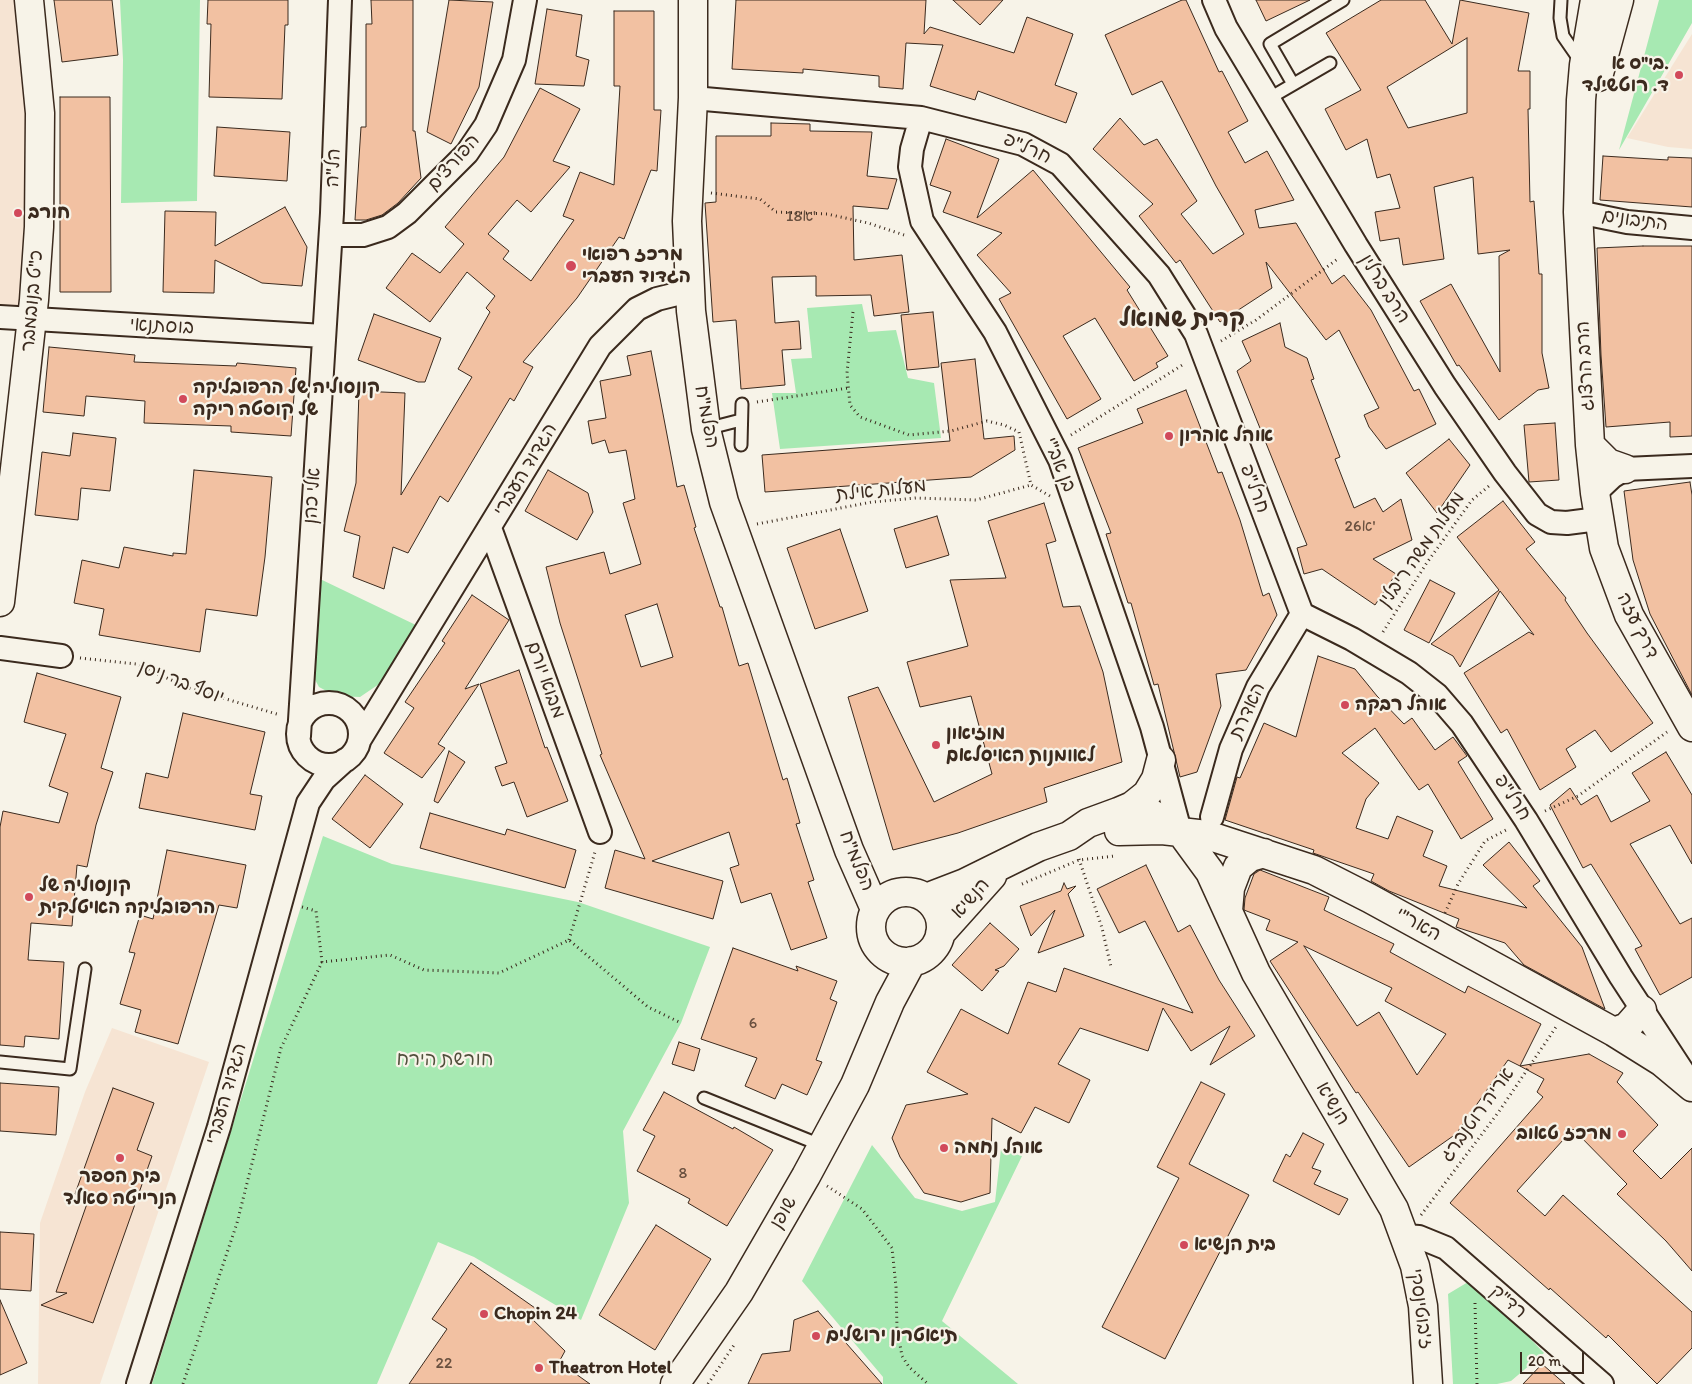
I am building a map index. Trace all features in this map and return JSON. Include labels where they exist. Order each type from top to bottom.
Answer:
[{"type":"street","name":"כ\"ט בנובמבר","points":[[0,602],[32,319],[39,227],[40,113],[29,0]]},
{"type":"street","name":"הל\"ה","points":[[324,336],[340,0]]},
{"type":"street","name":"הפורצים","points":[[330,235],[363,235],[388,227],[407,213],[467,153],[486,125],[511,69],[522,25],[525,0]]},
{"type":"street","name":"הפלמ\"ח","points":[[693,0],[693,98],[686,221],[696,364],[706,429],[724,502],[849,850],[875,909]]},
{"type":"street","name":"הרב ברלין","points":[[1214,0],[1226,28],[1268,99],[1445,386],[1505,473],[1537,514],[1551,522],[1566,523],[1598,519]]},
{"type":"street","name":"הרב הרצוג","points":[[1596,0],[1584,65],[1578,212],[1590,445],[1598,519]]},
{"type":"street","name":"הרב הרצוג","points":[[1578,212],[1587,130],[1596,86],[1619,0]]},
{"type":"street","name":"חרל\"פ","points":[[693,98],[921,118],[1023,144],[1060,164],[1159,275],[1196,334],[1302,614],[1409,673],[1436,695],[1462,724],[1526,820],[1642,1010],[1692,1086]]},
{"type":"street","name":"בן אב\"י","points":[[921,118],[912,148],[910,168],[922,221],[995,332],[1060,460],[1161,760],[1180,831]]},
{"type":"street","name":"התיבונים","points":[[1578,212],[1627,222],[1692,228]]},
{"type":"street","name":"הגדוד העברי","points":[[308,803],[324,779],[356,750],[393,684],[600,346],[637,309],[657,299],[690,290]]},
{"type":"street","name":"בוסתנאי","points":[[0,317],[324,336]]},
{"type":"street","name":"אלי כהן","points":[[300,734],[303,655],[324,336]]},
{"type":"street","points":[[1590,445],[1608,463],[1626,469],[1692,466]]},
{"type":"street","points":[[1595,493],[1612,477],[1626,469]]},
{"type":"street","name":"דרך עזה","points":[[1598,519],[1604,548],[1629,615],[1689,722]]},
{"type":"street","name":"מבוא יורם","points":[[490,528],[600,832]]},
{"type":"street","name":"האדרת","points":[[1212,816],[1231,749],[1258,687],[1302,614]]},
{"type":"street","points":[[0,648],[60,656]]},
{"type":"street","name":"אלי כהן","points":[[303,655],[306,675],[331,704],[350,710],[360,729],[360,740]]},
{"type":"street","name":"הגדוד העברי","points":[[331,704],[360,704],[368,702],[393,684]]},
{"type":"street","points":[[331,704],[312,709],[304,716],[300,725],[300,734],[307,755],[324,764],[335,764],[345,760]]},
{"type":"street","name":"הגדוד העברי","points":[[138,1384],[219,1126],[308,803],[307,772],[300,734]]},
{"type":"street","points":[[1120,833],[1132,806],[1147,794],[1156,779],[1161,760]]},
{"type":"street","name":"הפלמ\"ח","points":[[837,814],[869,863],[898,892]]},
{"type":"street","name":"האר\"י","points":[[1120,833],[1180,831],[1207,835],[1314,870],[1342,883],[1614,1032],[1662,1062],[1692,1086]]},
{"type":"street","name":"הנשיא","points":[[1180,831],[1191,864],[1230,938],[1256,973]]},
{"type":"street","name":"הנשיא","points":[[1180,831],[1202,858],[1256,973],[1297,1046],[1379,1183],[1405,1236]]},
{"type":"street","name":"הנשיא","points":[[940,934],[1012,875],[1038,847],[1074,848],[1120,833],[1163,847],[1191,864]]},
{"type":"street","points":[[1228,911],[1230,888],[1238,867],[1250,856],[1264,853]]},
{"type":"street","name":"הנשיא","points":[[926,898],[1012,875]]},
{"type":"street","points":[[909,891],[926,898],[937,911],[940,922],[940,934],[928,954],[912,961],[895,960],[881,952],[874,942],[870,926],[875,909],[887,897],[898,892],[909,891]]},
{"type":"street","name":"שופן","points":[[876,1033],[880,997],[881,952]]},
{"type":"street","name":"שופן","points":[[675,1384],[739,1292],[822,1184],[823,1146],[862,1071],[876,1033],[912,961]]},
{"type":"street","points":[[1614,1032],[1627,1028],[1642,1010]]},
{"type":"street","name":"ז'בוטינסקי","points":[[1405,1236],[1415,1266],[1422,1306],[1428,1384]]},
{"type":"street","name":"רד\"ק","points":[[1405,1236],[1419,1237],[1446,1248],[1602,1384]]},
{"type":"lane","points":[[1293,84],[1270,44],[1343,0]]},
{"type":"lane","points":[[1561,0],[1560,18],[1563,36],[1584,65]]},
{"type":"lane","points":[[1268,99],[1330,63]]},
{"type":"lane","points":[[741,445],[742,404]]},
{"type":"lane","points":[[706,429],[741,420]]},
{"type":"lane","points":[[0,1062],[70,1070],[84,968]]},
{"type":"lane","points":[[704,1098],[823,1146]]},
{"type":"path","points":[[688,191],[735,194],[760,199],[776,212],[827,214],[868,223],[902,234],[931,237]]},
{"type":"path","points":[[853,312],[847,373],[848,388],[850,405],[860,417],[909,435],[951,431],[987,421],[1019,432],[1031,486],[1050,496],[1072,495]]},
{"type":"path","points":[[742,404],[848,388]]},
{"type":"path","name":"מעלות משה ריבלין","points":[[1370,651],[1426,564],[1472,500],[1505,473]]},
{"type":"path","name":"מעלות אילת","points":[[734,528],[872,502],[916,498],[976,500],[1031,486]]},
{"type":"path","name":"יוסף בר ניסן","points":[[60,656],[136,664],[300,734]]},
{"type":"path","points":[[1435,934],[1458,884],[1486,841],[1578,796],[1689,722]]},
{"type":"path","points":[[322,962],[390,955],[424,970],[499,973],[569,940],[600,832]]},
{"type":"path","points":[[1012,875],[1074,848],[1120,833]]},
{"type":"path","points":[[1074,848],[1102,928],[1111,967]]},
{"type":"path","points":[[182,1384],[237,1223],[281,1048],[322,962],[316,911]]},
{"type":"path","points":[[569,940],[648,1007],[681,1023]]},
{"type":"path","name":"אריה רוטנברג","points":[[1405,1236],[1500,1110],[1569,1008]]},
{"type":"path","points":[[822,1184],[862,1209],[892,1248],[896,1287],[897,1328],[902,1356],[909,1367],[928,1384]]},
{"type":"path","points":[[1475,1300],[1477,1384]]},
{"type":"path","points":[[708,1384],[737,1340]]},
{"type":"shaded area","name":"חורב","points":[[0,0],[20,0],[43,114],[29,313],[0,311]]},
{"type":"shaded area","name":"בי\"ס א. ד. רוטשילד","points":[[1692,34],[1692,149],[1668,147],[1627,138]]},
{"type":"shaded area","name":"בית הספר הנרייטה סאלד","points":[[112,1028],[209,1062],[100,1384],[38,1384],[40,1223],[85,1092]]},
{"type":"green space","points":[[120,0],[200,0],[197,201],[121,203],[123,60]]},
{"type":"green space","points":[[1659,0],[1692,0],[1692,23],[1619,150]]},
{"type":"green space","points":[[862,304],[868,332],[896,330],[908,378],[934,383],[941,438],[780,449],[772,393],[796,393],[791,359],[812,358],[807,308]]},
{"type":"green space","points":[[318,578],[420,627],[385,680],[360,697],[336,696],[319,687],[307,665]]},
{"type":"green space","name":"חורשת הירח","points":[[323,836],[392,864],[578,902],[710,947],[681,1023],[623,1131],[629,1203],[581,1320],[474,1257],[438,1242],[377,1384],[152,1384]]},
{"type":"green space","points":[[872,1145],[915,1198],[962,1211],[995,1202],[1001,1149],[1022,1156],[942,1321],[1018,1384],[883,1384],[883,1377],[802,1281]]},
{"type":"green space","points":[[1473,1279],[1544,1353],[1511,1381],[1497,1384],[1453,1384],[1448,1294]]},
{"type":"building","points":[[54,0],[112,0],[118,55],[62,62]]},
{"type":"building","points":[[208,0],[288,0],[288,25],[285,25],[282,99],[209,97],[211,24],[207,24]]},
{"type":"building","points":[[371,0],[413,0],[413,131],[415,131],[421,178],[398,203],[382,215],[366,220],[355,220],[361,127],[366,127],[366,24],[372,24]]},
{"type":"building","points":[[449,0],[493,2],[479,87],[451,144],[427,132]]},
{"type":"building","points":[[736,0],[926,0],[924,34],[930,27],[1014,53],[1027,17],[1073,34],[1055,85],[1077,93],[1066,123],[978,91],[975,100],[930,86],[943,45],[906,43],[903,89],[879,87],[879,76],[803,69],[803,73],[732,69]]},
{"type":"building","points":[[953,0],[1003,0],[980,25]]},
{"type":"building","points":[[1182,0],[1186,0],[1219,72],[1222,71],[1248,121],[1228,132],[1245,163],[1267,151],[1294,200],[1255,210],[1259,228],[1296,223],[1332,284],[1344,275],[1371,310],[1414,391],[1419,389],[1436,424],[1386,449],[1369,427],[1364,415],[1379,408],[1339,330],[1326,340],[1266,262],[1272,288],[1220,322],[1180,260],[1176,263],[1139,216],[1153,204],[1093,149],[1120,118],[1144,145],[1157,139],[1197,201],[1181,214],[1213,254],[1244,234],[1216,186],[1162,81],[1132,95],[1105,35]]},
{"type":"building","points":[[1256,0],[1310,0],[1266,21]]},
{"type":"building","points":[[1381,0],[1425,0],[1452,44],[1460,0],[1529,13],[1518,71],[1530,71],[1530,109],[1528,109],[1530,202],[1534,201],[1539,274],[1542,274],[1542,353],[1549,388],[1538,390],[1499,420],[1459,365],[1457,366],[1420,301],[1451,284],[1500,372],[1499,256],[1510,250],[1478,254],[1473,177],[1434,187],[1444,259],[1403,265],[1399,238],[1380,241],[1375,212],[1400,208],[1390,174],[1377,178],[1367,139],[1346,150],[1325,109],[1361,90],[1326,33]],"holes":[[[1467,38],[1467,113],[1408,128],[1387,87]]]},
{"type":"building","points":[[547,9],[582,15],[576,56],[589,60],[584,86],[535,84]]},
{"type":"building","points":[[614,11],[654,11],[654,110],[661,110],[657,171],[651,170],[624,239],[619,237],[577,298],[523,362],[533,367],[514,401],[510,398],[448,502],[440,496],[408,553],[393,547],[384,589],[353,577],[360,536],[344,531],[356,483],[359,391],[405,393],[401,495],[472,377],[458,369],[490,312],[486,308],[495,296],[467,272],[430,322],[386,288],[412,253],[440,273],[464,244],[445,227],[504,157],[540,88],[580,109],[553,161],[570,167],[531,212],[517,200],[488,234],[509,251],[503,259],[531,281],[574,220],[563,216],[580,172],[614,185],[620,86],[614,86]]},
{"type":"building","points":[[60,97],[110,97],[111,292],[60,292]]},
{"type":"building","points":[[771,123],[810,124],[810,131],[872,132],[867,176],[897,179],[888,209],[853,206],[854,260],[902,255],[909,312],[874,316],[871,295],[816,296],[816,276],[772,277],[775,323],[799,321],[801,349],[782,350],[785,385],[741,389],[736,320],[713,322],[705,203],[716,202],[716,136],[771,136]]},
{"type":"building","points":[[217,127],[290,132],[287,181],[214,176]]},
{"type":"building","points":[[946,139],[999,159],[977,218],[1033,170],[1130,287],[1127,290],[1168,356],[1156,363],[1158,367],[1134,381],[1095,318],[1063,336],[1101,399],[1067,419],[999,299],[1011,293],[977,255],[1002,233],[943,212],[951,192],[930,185]]},
{"type":"building","points":[[1603,156],[1668,160],[1668,157],[1692,158],[1692,207],[1600,200]]},
{"type":"building","points":[[285,207],[307,247],[302,286],[262,283],[215,260],[214,293],[163,292],[165,211],[216,212],[215,246]]},
{"type":"building","points":[[1692,246],[1692,436],[1670,437],[1670,422],[1606,427],[1597,248]]},
{"type":"building","points":[[933,312],[939,367],[907,370],[901,315]]},
{"type":"building","points":[[374,314],[441,338],[425,382],[418,382],[358,360]]},
{"type":"building","points":[[1280,323],[1285,347],[1307,358],[1314,379],[1311,380],[1340,457],[1335,459],[1354,508],[1375,498],[1383,512],[1401,499],[1412,540],[1373,559],[1396,574],[1375,605],[1322,569],[1304,574],[1297,548],[1307,545],[1237,371],[1251,361],[1242,341]]},
{"type":"building","points":[[49,347],[135,355],[134,362],[236,366],[237,363],[296,368],[291,436],[231,432],[231,426],[144,423],[145,401],[86,396],[84,416],[43,412]]},
{"type":"building","points":[[651,351],[677,487],[684,485],[696,527],[694,528],[720,607],[722,607],[739,666],[748,663],[783,780],[787,778],[800,823],[796,824],[814,880],[808,882],[827,938],[791,950],[771,893],[741,903],[730,868],[739,865],[729,832],[652,861],[723,881],[713,919],[605,888],[615,850],[645,859],[600,755],[602,754],[560,623],[546,567],[604,552],[610,574],[641,564],[623,503],[635,499],[626,450],[609,453],[605,440],[592,444],[588,421],[606,418],[600,381],[631,375],[627,356]],"holes":[[[657,604],[673,657],[641,667],[625,615]]]},
{"type":"building","points":[[975,359],[984,439],[1014,436],[1015,450],[971,477],[765,492],[762,455],[950,441],[941,363]]},
{"type":"building","points":[[1186,390],[1218,473],[1222,472],[1240,520],[1263,596],[1269,593],[1277,615],[1246,670],[1216,674],[1221,706],[1197,772],[1180,777],[1158,684],[1154,685],[1131,603],[1128,603],[1106,534],[1111,533],[1078,448],[1143,423],[1137,409]]},
{"type":"building","points":[[1555,423],[1559,480],[1529,482],[1524,425]]},
{"type":"building","points":[[73,433],[116,438],[110,491],[81,488],[78,520],[35,515],[42,452],[70,456]]},
{"type":"building","points":[[1449,439],[1470,465],[1437,513],[1406,473]]},
{"type":"building","points":[[194,470],[272,477],[265,557],[257,616],[206,609],[200,652],[99,635],[104,609],[74,603],[82,560],[119,568],[124,547],[173,556],[173,553],[186,554]]},
{"type":"building","points":[[548,470],[588,493],[593,512],[577,540],[525,511]]},
{"type":"building","points":[[1690,482],[1692,495],[1692,695],[1650,614],[1633,560],[1624,491]]},
{"type":"building","points":[[1503,501],[1535,542],[1526,549],[1566,598],[1565,600],[1587,633],[1653,723],[1611,752],[1595,730],[1566,749],[1576,767],[1540,790],[1507,729],[1501,733],[1464,673],[1529,632],[1534,635],[1500,591],[1460,667],[1453,656],[1431,644],[1499,590],[1457,537]]},
{"type":"building","points":[[1044,503],[1056,541],[1046,544],[1063,607],[1080,606],[1103,672],[1122,762],[1044,788],[1047,802],[958,833],[893,850],[848,697],[878,687],[934,802],[992,774],[971,696],[920,707],[907,662],[968,646],[950,580],[1006,578],[988,521]]},
{"type":"building","points":[[937,516],[949,555],[906,568],[894,529]]},
{"type":"building","points":[[840,529],[868,611],[815,629],[787,548]]},
{"type":"building","points":[[1430,580],[1455,593],[1429,643],[1404,630]]},
{"type":"building","points":[[472,595],[509,620],[465,689],[479,684],[438,744],[445,748],[422,778],[384,753],[414,708],[405,702],[445,643],[442,641]]},
{"type":"building","points":[[1318,656],[1355,669],[1377,696],[1404,724],[1412,718],[1435,750],[1453,737],[1467,756],[1458,762],[1493,819],[1461,839],[1428,784],[1419,790],[1375,728],[1342,753],[1379,783],[1366,799],[1356,828],[1388,839],[1397,816],[1433,831],[1423,856],[1447,866],[1439,886],[1527,908],[1483,865],[1509,842],[1540,881],[1533,886],[1582,947],[1605,1009],[1524,965],[1505,943],[1456,927],[1459,919],[1389,891],[1371,881],[1374,874],[1313,853],[1314,850],[1225,820],[1237,777],[1240,778],[1264,723],[1296,737]]},
{"type":"building","points":[[519,670],[545,748],[547,747],[568,801],[527,817],[514,782],[502,786],[495,767],[507,763],[480,684]]},
{"type":"building","points":[[37,673],[121,697],[101,768],[113,772],[96,825],[87,867],[77,865],[72,926],[31,923],[28,960],[64,962],[59,1039],[25,1036],[24,1047],[0,1045],[0,827],[3,811],[59,823],[68,793],[49,786],[66,734],[24,722]]},
{"type":"building","points":[[183,713],[265,732],[250,794],[262,796],[255,830],[139,808],[146,773],[168,778]]},
{"type":"building","points":[[449,751],[465,762],[438,803],[434,801]]},
{"type":"building","points":[[1666,752],[1692,795],[1692,864],[1670,825],[1630,844],[1680,924],[1692,918],[1692,977],[1660,995],[1635,949],[1642,946],[1591,864],[1583,868],[1550,805],[1570,788],[1581,805],[1597,795],[1611,822],[1650,801],[1632,773]]},
{"type":"building","points":[[365,775],[403,804],[370,848],[332,819]]},
{"type":"building","points":[[430,813],[505,835],[507,829],[576,850],[565,888],[420,848]]},
{"type":"building","points":[[167,850],[246,865],[237,908],[219,905],[178,1044],[135,1032],[141,1010],[120,1004],[135,953],[129,952],[140,915],[153,919]]},
{"type":"building","points":[[1146,865],[1178,932],[1190,925],[1219,980],[1255,1036],[1210,1065],[1230,1026],[1191,1051],[1163,1008],[1148,1051],[1080,1028],[1058,1064],[1090,1080],[1069,1123],[1035,1107],[1021,1133],[992,1118],[990,1193],[961,1202],[924,1193],[900,1157],[892,1138],[906,1105],[968,1094],[927,1072],[961,1009],[1008,1034],[1028,982],[1056,992],[1064,968],[1193,1013],[1145,921],[1119,933],[1097,889]]},
{"type":"building","points":[[1260,870],[1329,897],[1324,910],[1394,944],[1390,952],[1465,993],[1468,986],[1541,1024],[1520,1066],[1508,1060],[1456,1134],[1409,1167],[1358,1092],[1356,1093],[1270,961],[1298,942],[1266,930],[1270,920],[1244,910],[1245,898],[1254,874]],"holes":[[[1304,946],[1392,988],[1385,1001],[1446,1034],[1417,1075],[1379,1012],[1357,1026]]]},
{"type":"building","points":[[1064,883],[1067,889],[1076,886],[1068,894],[1084,936],[1038,953],[1055,910],[1031,936],[1020,906],[1061,891]]},
{"type":"building","points":[[990,923],[1019,949],[1004,966],[995,970],[999,971],[982,991],[952,965]]},
{"type":"building","points":[[733,948],[798,971],[796,966],[837,981],[830,999],[837,1002],[816,1060],[822,1062],[807,1095],[782,1084],[775,1099],[745,1086],[757,1058],[701,1039]]},
{"type":"building","points":[[679,1042],[700,1049],[694,1071],[672,1064]]},
{"type":"building","points":[[1589,1054],[1623,1073],[1617,1082],[1658,1125],[1633,1151],[1661,1179],[1692,1148],[1692,1271],[1666,1241],[1617,1194],[1627,1184],[1573,1129],[1517,1191],[1545,1216],[1563,1195],[1692,1312],[1692,1348],[1657,1384],[1608,1335],[1606,1338],[1450,1203],[1543,1097],[1537,1092],[1544,1079],[1520,1066]]},
{"type":"building","name":"בית הנשיא","points":[[1201,1082],[1225,1094],[1189,1164],[1249,1195],[1165,1359],[1102,1327],[1179,1178],[1157,1167]]},
{"type":"building","points":[[0,1083],[59,1087],[56,1135],[0,1131]]},
{"type":"building","points":[[113,1088],[154,1103],[137,1150],[152,1156],[93,1323],[41,1305],[67,1293],[56,1292],[89,1198],[75,1194]]},
{"type":"building","points":[[664,1092],[733,1129],[734,1127],[773,1150],[727,1226],[688,1203],[690,1199],[637,1171],[655,1136],[643,1130]]},
{"type":"building","points":[[1303,1133],[1324,1144],[1312,1168],[1321,1171],[1314,1184],[1348,1199],[1339,1215],[1273,1181],[1286,1154],[1290,1157]]},
{"type":"building","points":[[656,1225],[711,1259],[655,1350],[599,1315]]},
{"type":"building","points":[[0,1232],[34,1234],[31,1291],[0,1289]]},
{"type":"building","points":[[471,1263],[535,1308],[529,1316],[565,1351],[559,1362],[590,1384],[409,1384],[447,1329],[432,1319]]},
{"type":"building","points":[[0,1300],[27,1363],[0,1375]]},
{"type":"building","name":"תיאטרון ירושלים","points":[[818,1311],[882,1384],[748,1384],[762,1354],[790,1351],[794,1320]]},
{"type":"building","points":[[1542,1364],[1565,1384],[1523,1384]]},
{"type":"place","name":"בי\"ס א. ד. רוטשילד","points":[[1679,75]]},
{"type":"place","name":"חורב","points":[[18,213]]},
{"type":"place","name":"מרכז רפואי הגדוד העברי","points":[[571,266]]},
{"type":"place","name":"קונסוליה של הרפובליקה של קוסטה ריקה","points":[[183,399]]},
{"type":"place","name":"אוהל אהרון","points":[[1169,436]]},
{"type":"place","name":"אוהל רבקה","points":[[1345,705]]},
{"type":"place","name":"מוזיאון לאומנות האיסלאם","points":[[936,745]]},
{"type":"place","name":"קונסוליה של הרפובליקה האיטלקית","points":[[29,897]]},
{"type":"place","name":"מרכז טאוב","points":[[1622,1134]]},
{"type":"place","name":"אוהל נחמה","points":[[944,1148]]},
{"type":"place","name":"בית הספר הנרייטה סאלד","points":[[120,1158]]},
{"type":"place","name":"בית הנשיא","points":[[1184,1245]]},
{"type":"place","name":"Chopin 24","points":[[484,1314]]},
{"type":"place","name":"תיאטרון ירושלים","points":[[816,1336]]},
{"type":"place","name":"Theatron Hotel","points":[[539,1368]]},
{"type":"district","name":"קרית שמואל","points":[[1182,320]]}]
